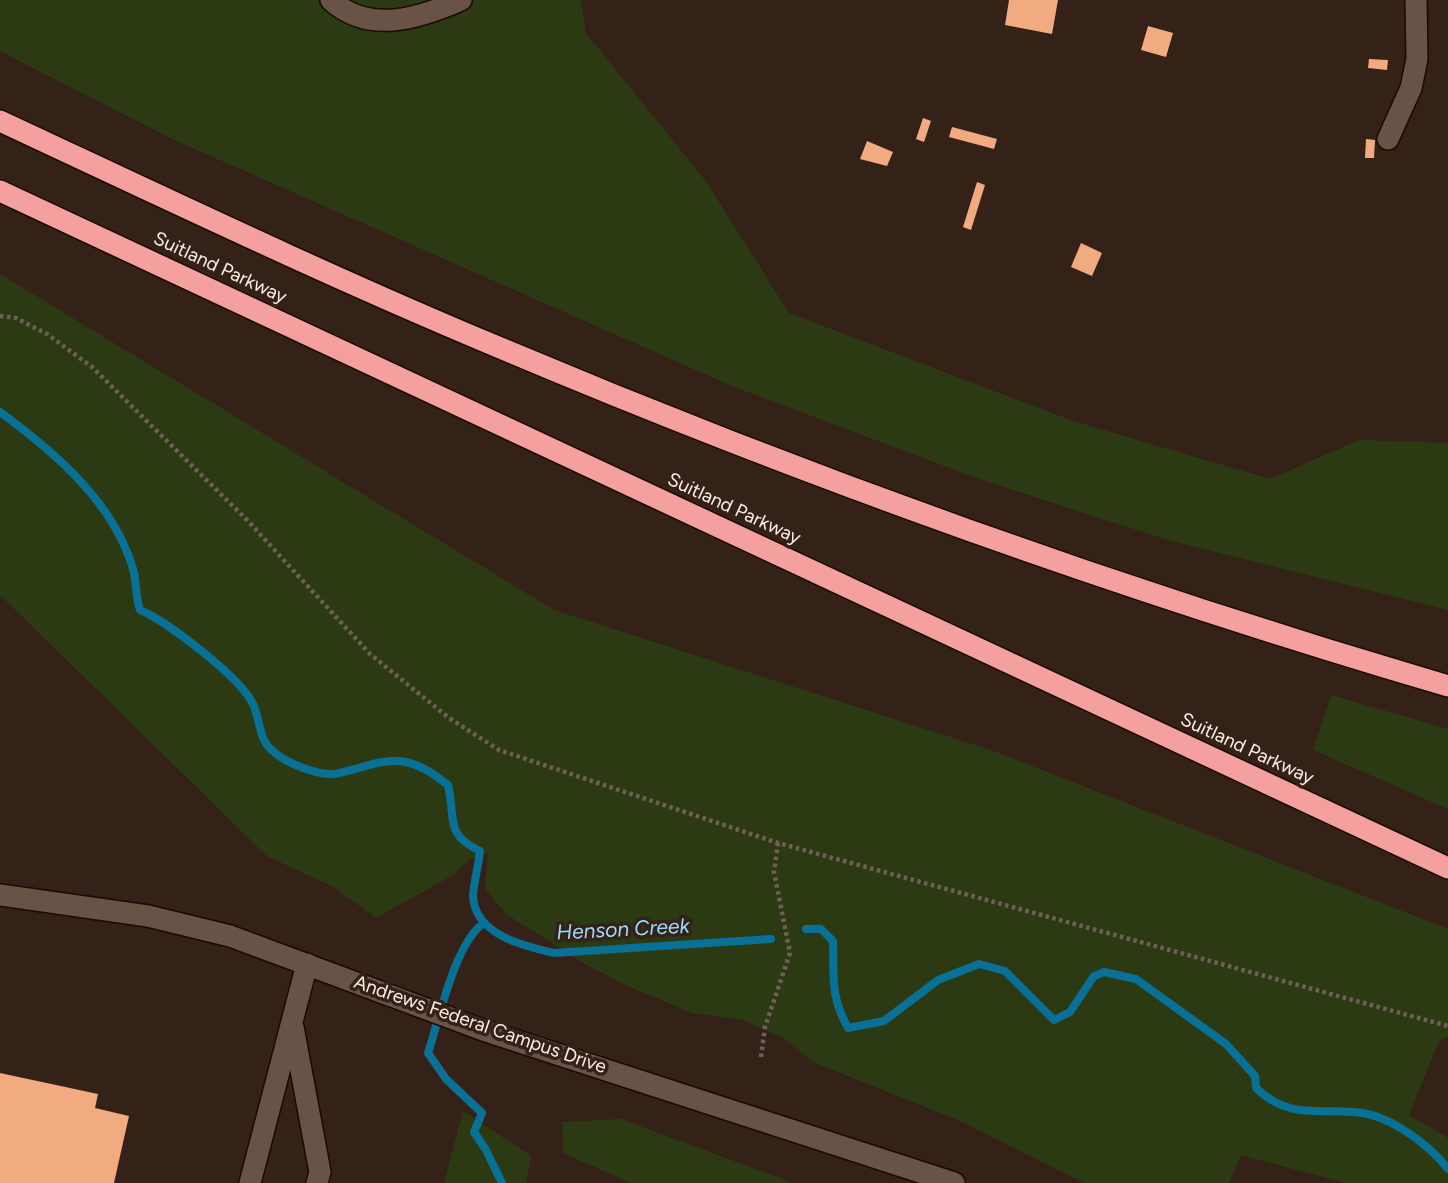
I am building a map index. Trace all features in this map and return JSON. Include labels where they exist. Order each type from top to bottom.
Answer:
[{"type":"highway","name":"Suitland Parkway","points":[[0,121],[436,321],[826,479],[1225,618],[1448,686]]},
{"type":"highway","name":"Suitland Parkway","points":[[0,191],[1448,868]]},
{"type":"street","points":[[331,0],[343,11],[370,20],[424,16],[461,0]]},
{"type":"street","points":[[1388,139],[1410,88],[1417,59],[1416,0]]},
{"type":"street","name":"Andrews Federal Campus Drive","points":[[0,895],[189,925],[307,964],[484,1030],[949,1182]]},
{"type":"street","points":[[250,1183],[307,964]]},
{"type":"street","points":[[292,1020],[320,1172],[317,1183]]},
{"type":"path","points":[[0,316],[16,318],[47,334],[100,374],[247,520],[369,654],[449,718],[499,750],[778,843],[1448,1026]]},
{"type":"path","points":[[761,1057],[765,1027],[787,961],[789,946],[774,872],[778,843]]},
{"type":"green space","points":[[0,0],[581,0],[586,33],[705,180],[789,313],[1073,421],[1270,479],[1359,440],[1448,443],[1448,610],[1171,541],[979,479],[732,386],[170,138],[0,51]]},
{"type":"green space","points":[[0,274],[554,610],[991,750],[1448,929],[1448,1037],[1439,1041],[1409,1115],[1448,1138],[1448,1183],[1346,1183],[1241,1155],[1229,1183],[1084,1183],[960,1121],[813,1062],[785,1039],[744,1020],[692,1013],[632,988],[585,964],[506,914],[485,888],[488,853],[469,860],[453,875],[376,918],[335,888],[267,856],[0,595]]},
{"type":"green space","points":[[1331,695],[1448,729],[1448,809],[1313,750]]},
{"type":"green space","points":[[463,1111],[531,1156],[526,1183],[444,1183]]},
{"type":"green space","points":[[621,1119],[793,1183],[631,1183],[563,1153],[562,1122]]},
{"type":"building","points":[[1009,0],[1058,0],[1052,34],[1005,25]]},
{"type":"building","points":[[1148,26],[1173,33],[1166,57],[1141,50]]},
{"type":"building","points":[[1369,59],[1388,60],[1387,70],[1368,68]]},
{"type":"building","points":[[923,118],[931,121],[924,142],[916,139]]},
{"type":"building","points":[[952,127],[997,139],[994,149],[949,137]]},
{"type":"building","points":[[1366,139],[1375,140],[1374,158],[1365,158]]},
{"type":"building","points":[[867,141],[893,152],[887,166],[860,159]]},
{"type":"building","points":[[977,182],[985,185],[971,230],[963,227]]},
{"type":"building","points":[[1081,243],[1102,253],[1092,276],[1071,267]]},
{"type":"building","points":[[0,1073],[98,1094],[95,1108],[129,1116],[114,1183],[0,1183]]},
{"type":"waterway","name":"Henson Creek","points":[[0,412],[60,461],[97,500],[124,545],[134,574],[140,610],[184,638],[234,680],[253,704],[262,736],[274,752],[294,764],[326,774],[387,761],[406,762],[423,768],[448,785],[456,832],[469,845],[480,851],[473,895],[476,909],[491,929],[515,942],[554,953],[771,939]]},
{"type":"waterway","name":"Henson Creek","points":[[484,923],[474,933],[456,964],[428,1053],[446,1079],[482,1113],[474,1132],[502,1183]]},
{"type":"waterway","name":"Henson Creek","points":[[806,929],[821,929],[833,941],[836,996],[848,1028],[884,1021],[938,980],[979,964],[1005,971],[1054,1020],[1070,1012],[1094,976],[1104,972],[1136,979],[1226,1044],[1255,1076],[1256,1088],[1270,1099],[1297,1110],[1352,1112],[1379,1117],[1412,1136],[1448,1169]]}]
